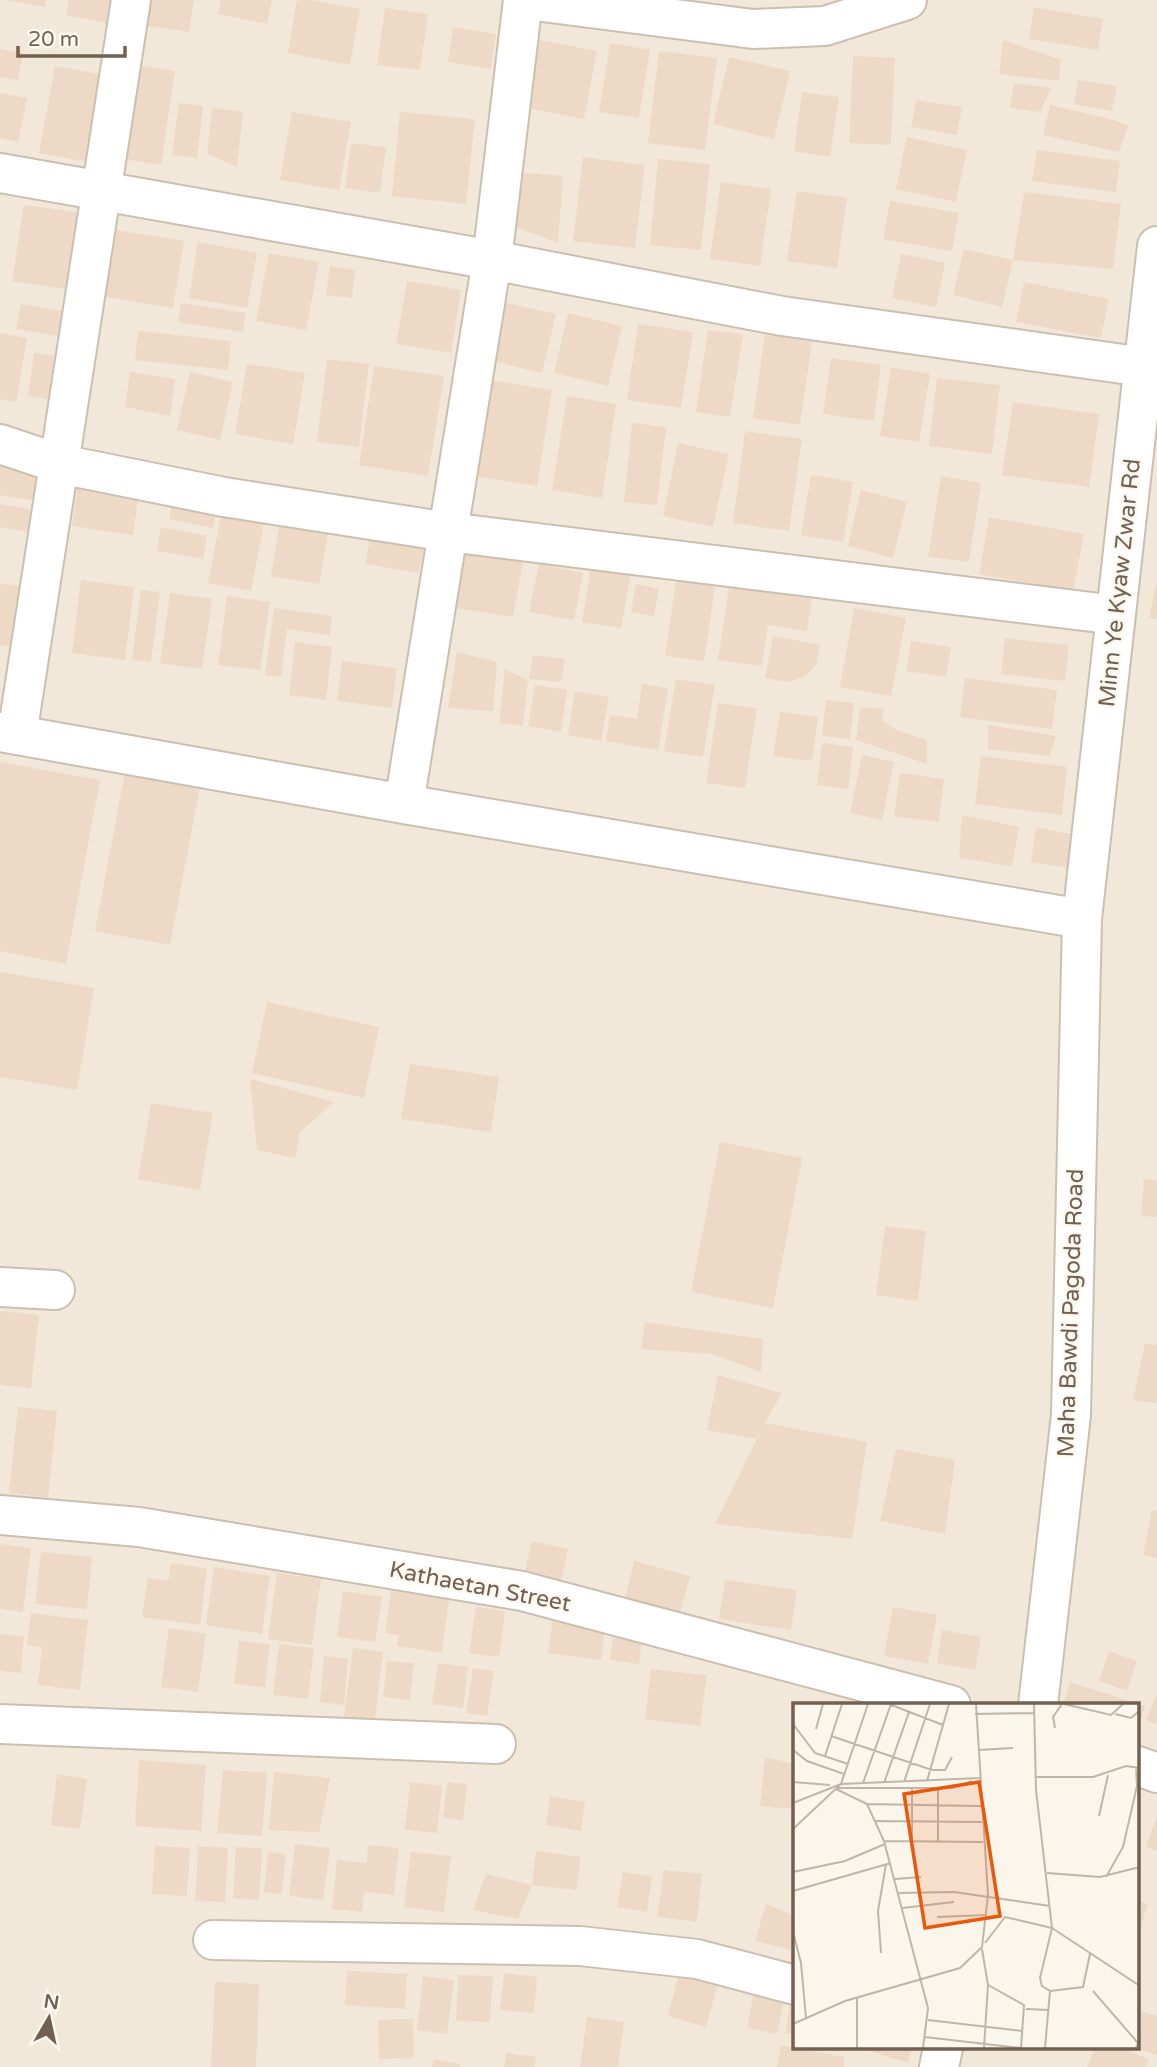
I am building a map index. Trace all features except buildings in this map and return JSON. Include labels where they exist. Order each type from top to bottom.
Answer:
[{"type":"street","points":[[131,0],[60,464],[8,734],[1082,919]]},
{"type":"street","points":[[404,804],[492,260],[525,0],[753,29],[825,26],[907,0]]},
{"type":"street","points":[[0,173],[492,260],[782,316],[1144,367]]},
{"type":"street","name":"Minn Ye Kyaw Zwar Rd","points":[[1082,919],[1157,246]]},
{"type":"street","points":[[0,444],[60,464],[225,497],[448,532],[1116,615]]},
{"type":"street","name":"Maha Bawdi Pagoda Road","points":[[1038,1703],[1071,1415],[1082,919]]},
{"type":"street","points":[[0,1287],[55,1290]]},
{"type":"street","name":"Kathaetan Street","points":[[0,1515],[139,1527],[522,1591],[943,1703]]},
{"type":"street","points":[[0,1724],[496,1744]]},
{"type":"street","points":[[1140,1767],[1157,1773]]},
{"type":"street","points":[[213,1940],[580,1946],[697,1959],[793,1984]]},
{"type":"shaded area","points":[[0,0],[1157,0],[1157,2067],[0,2067]]}]
